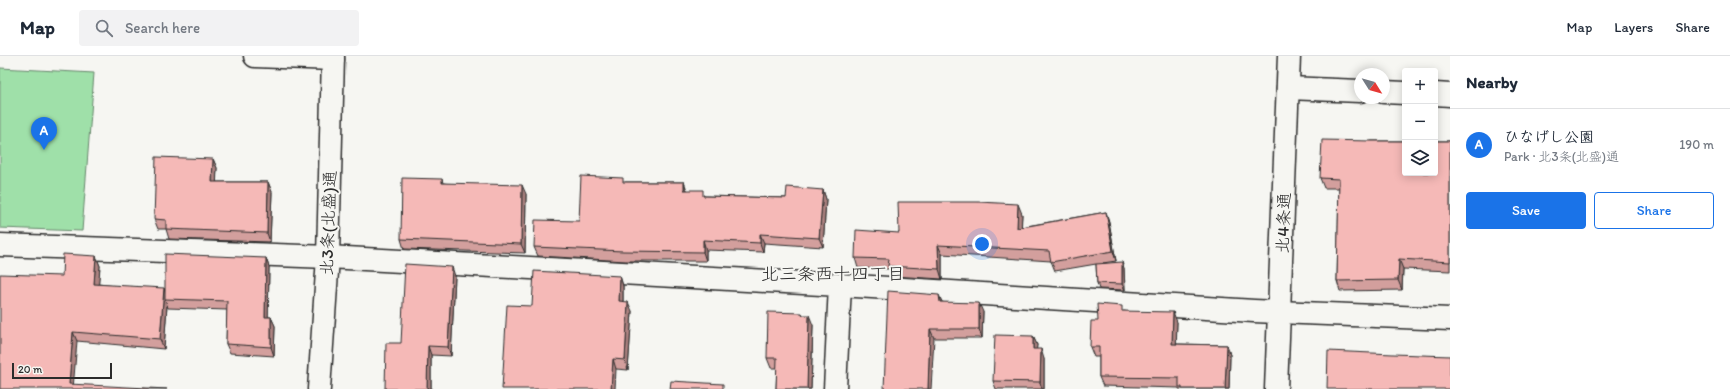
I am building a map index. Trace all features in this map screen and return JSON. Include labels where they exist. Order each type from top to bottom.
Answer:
[{"type":"street","points":[[255,56],[333,58]]},
{"type":"street","name":"北4条通","points":[[1276,389],[1289,56]]},
{"type":"street","name":"北3条(北盛)通","points":[[319,389],[328,257],[333,58]]},
{"type":"street","points":[[1288,88],[1354,91]]},
{"type":"street","points":[[1390,92],[1402,93]]},
{"type":"street","points":[[1438,94],[1450,95]]},
{"type":"street","points":[[0,246],[328,257],[840,285],[1280,312],[1450,319]]},
{"type":"street","points":[[835,389],[840,285]]},
{"type":"green space","points":[[0,68],[94,73],[82,231],[0,228]]},
{"type":"building","points":[[1322,140],[1402,141],[1402,176],[1438,176],[1438,141],[1450,141],[1450,262],[1399,259],[1398,280],[1337,281],[1339,179],[1320,178]]},
{"type":"building","points":[[156,157],[213,159],[212,182],[268,182],[267,233],[166,229],[166,220],[154,219]]},
{"type":"building","points":[[581,176],[623,178],[623,182],[684,182],[684,190],[703,190],[703,196],[786,198],[787,187],[823,190],[819,238],[760,234],[760,243],[703,240],[703,252],[623,251],[534,247],[535,220],[579,221]]},
{"type":"building","points":[[402,178],[442,179],[442,183],[522,185],[521,244],[401,239]]},
{"type":"building","points":[[898,202],[978,202],[1018,204],[1017,228],[1106,212],[1113,251],[1051,262],[1049,251],[938,245],[939,269],[888,266],[889,259],[855,258],[856,230],[899,233]]},
{"type":"building","points":[[63,254],[96,256],[94,284],[164,288],[160,339],[73,332],[69,384],[167,389],[0,389],[0,274],[62,276]]},
{"type":"building","points":[[165,254],[266,258],[265,317],[271,317],[271,347],[226,344],[227,301],[165,299]]},
{"type":"building","points":[[1122,262],[1122,284],[1097,283],[1096,264]]},
{"type":"building","points":[[405,264],[452,267],[448,347],[428,346],[427,389],[385,389],[386,343],[401,343]]},
{"type":"building","points":[[534,271],[620,276],[619,301],[628,302],[625,360],[613,359],[611,389],[502,389],[507,305],[532,306]]},
{"type":"building","points":[[888,291],[939,295],[940,302],[979,303],[979,329],[930,329],[928,389],[884,389]]},
{"type":"building","points":[[1097,304],[1122,306],[1122,311],[1173,312],[1172,344],[1227,345],[1225,389],[1182,389],[1182,387],[1179,387],[1179,378],[1099,377],[1099,347],[1090,347],[1091,321],[1098,321]]},
{"type":"building","points":[[768,312],[802,313],[802,315],[809,315],[807,389],[776,389],[777,358],[767,358]]},
{"type":"building","points":[[995,335],[1033,336],[1033,349],[1041,349],[1040,382],[993,381]]},
{"type":"building","points":[[1328,351],[1450,356],[1450,389],[1327,389]]},
{"type":"building","points":[[671,381],[723,384],[723,389],[670,389]]},
{"type":"place","name":"ひなげし公園","points":[[44,150]]},
{"type":"district","name":"北三条西十四丁目","points":[[833,274]]}]
